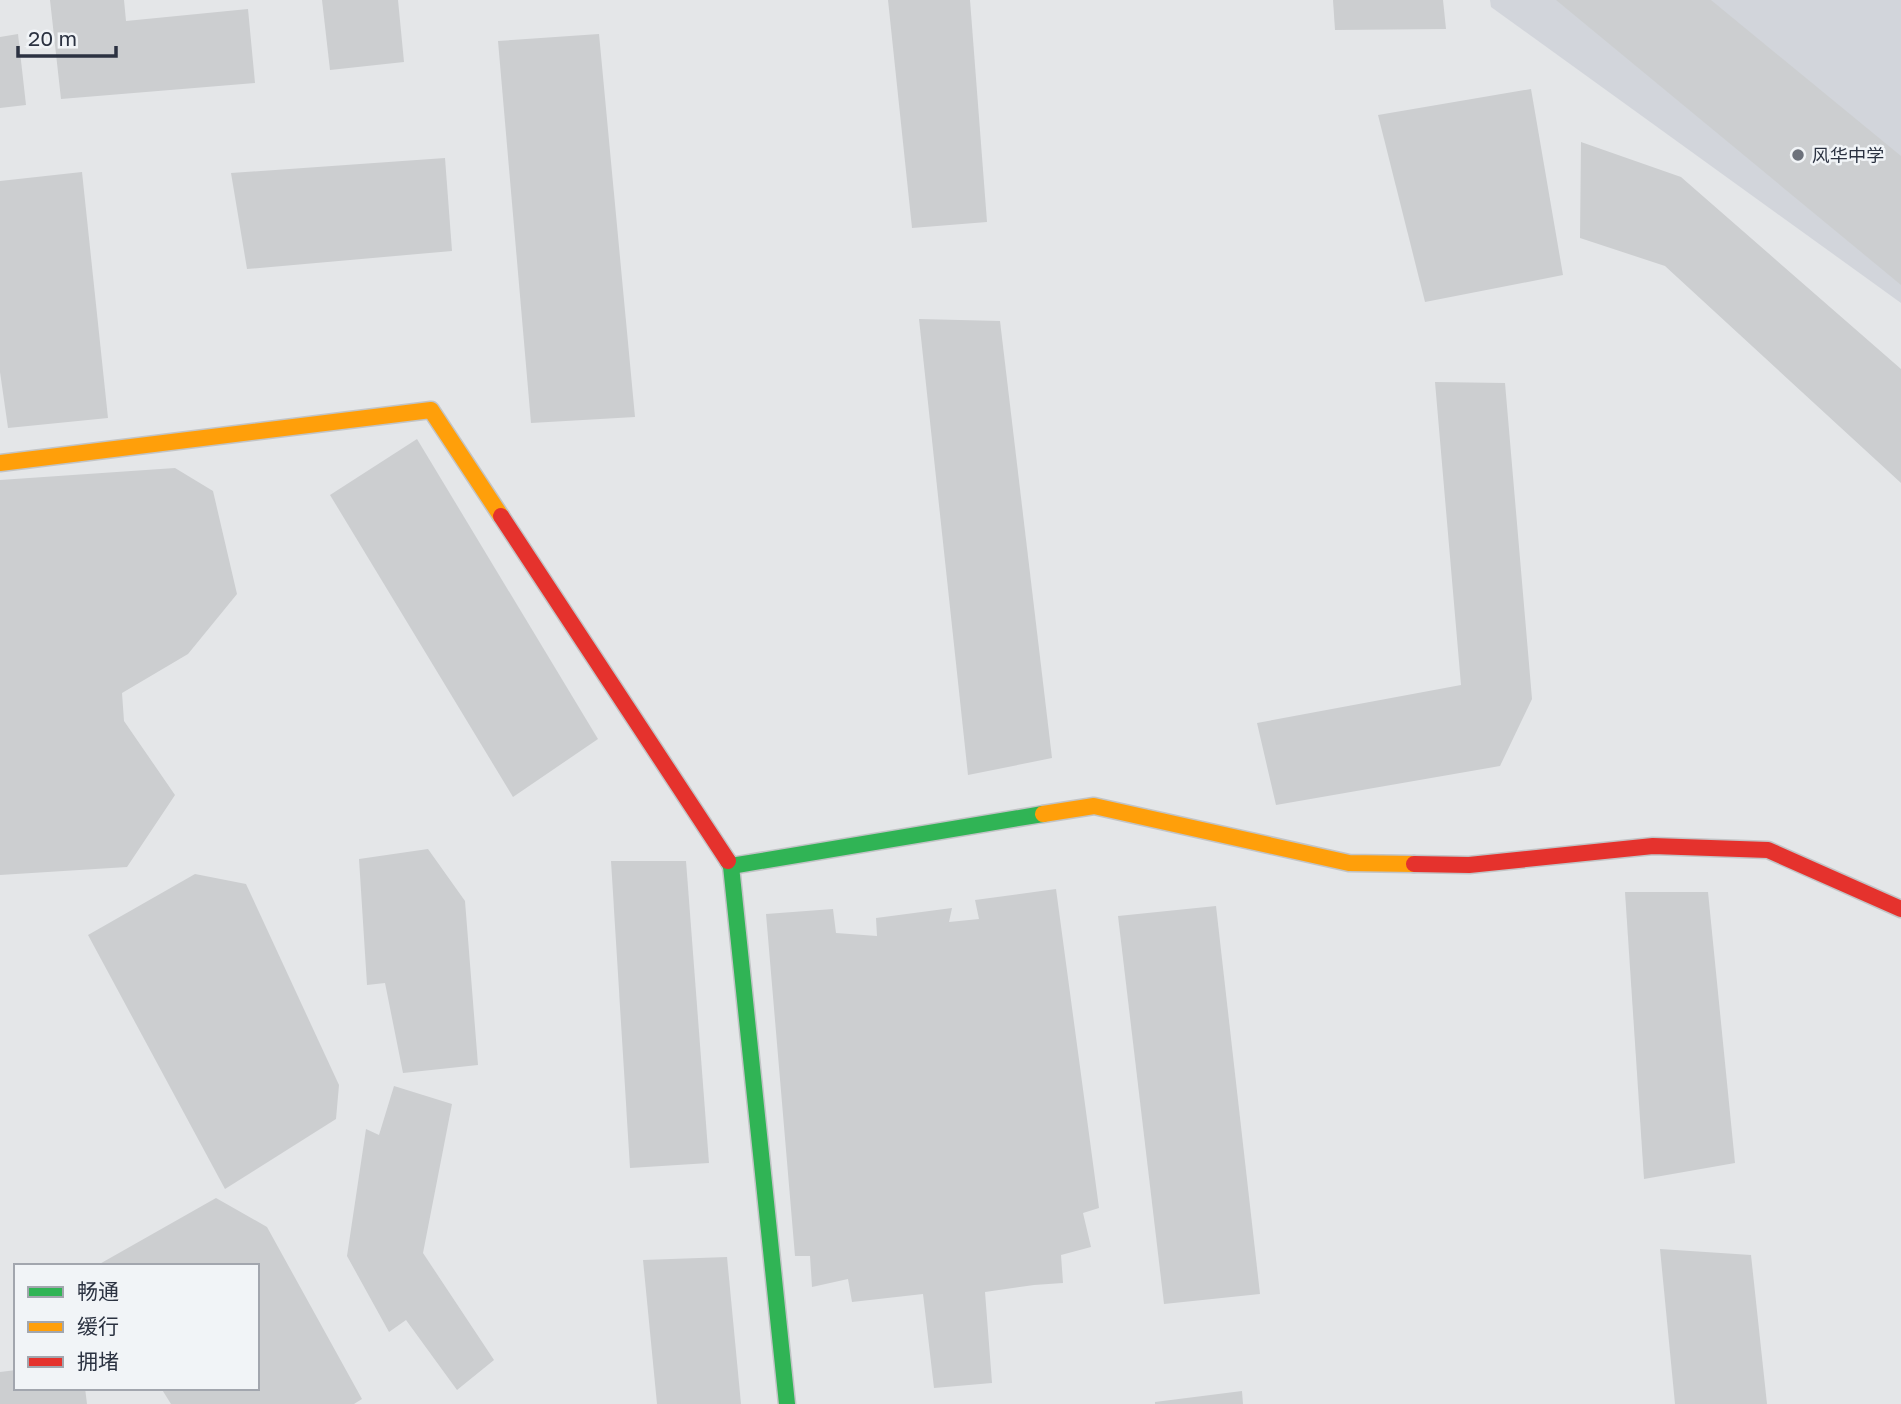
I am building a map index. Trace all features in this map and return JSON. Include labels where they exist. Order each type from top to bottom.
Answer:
[{"type":"street","points":[[0,464],[431,410],[731,866],[787,1404]]},
{"type":"street","points":[[731,866],[1094,806],[1349,863],[1469,865],[1653,846],[1768,850],[1901,909]]},
{"type":"shaded area","name":"风华中学","points":[[1490,0],[1901,0],[1901,303],[1491,7]]},
{"type":"building","points":[[50,0],[124,0],[126,21],[248,9],[255,83],[61,99]]},
{"type":"building","points":[[322,0],[398,0],[404,62],[330,70]]},
{"type":"building","points":[[888,0],[970,0],[987,222],[912,228]]},
{"type":"building","points":[[1333,0],[1443,0],[1446,29],[1335,30]]},
{"type":"building","points":[[1556,0],[1711,0],[1901,156],[1901,285]]},
{"type":"building","points":[[18,34],[26,105],[0,108],[0,37]]},
{"type":"building","points":[[599,34],[635,417],[531,423],[498,41]]},
{"type":"building","points":[[1531,89],[1563,275],[1425,302],[1378,115]]},
{"type":"building","points":[[1581,142],[1681,177],[1901,369],[1901,483],[1665,266],[1580,238]]},
{"type":"building","points":[[445,158],[452,251],[247,269],[231,173]]},
{"type":"building","points":[[82,172],[108,418],[8,428],[0,372],[0,181]]},
{"type":"building","points":[[919,319],[1000,321],[1052,758],[968,775]]},
{"type":"building","points":[[1435,382],[1505,383],[1532,699],[1500,766],[1276,805],[1257,723],[1461,685]]},
{"type":"building","points":[[417,439],[598,739],[513,797],[330,495]]},
{"type":"building","points":[[175,468],[213,491],[237,594],[188,654],[122,693],[124,721],[175,795],[127,867],[0,875],[0,480]]},
{"type":"building","points":[[428,849],[465,901],[478,1065],[403,1073],[385,983],[367,985],[359,859]]},
{"type":"building","points":[[611,861],[686,861],[709,1163],[630,1168]]},
{"type":"building","points":[[195,874],[246,884],[339,1085],[336,1119],[225,1189],[88,935]]},
{"type":"building","points":[[1056,889],[1099,1208],[1083,1213],[1091,1247],[1061,1255],[1063,1283],[985,1292],[992,1383],[934,1388],[923,1294],[852,1302],[848,1279],[812,1287],[810,1256],[795,1256],[766,914],[833,909],[836,933],[877,936],[876,918],[952,908],[949,922],[979,919],[975,900]]},
{"type":"building","points":[[1625,892],[1708,892],[1735,1163],[1644,1179]]},
{"type":"building","points":[[1216,906],[1260,1294],[1164,1304],[1118,916]]},
{"type":"building","points":[[394,1086],[452,1104],[423,1253],[494,1360],[457,1390],[406,1320],[389,1332],[347,1256],[366,1129],[379,1135]]},
{"type":"building","points":[[216,1198],[267,1227],[362,1399],[354,1404],[171,1404],[162,1390],[259,1390],[259,1264],[100,1264]]},
{"type":"building","points":[[1660,1249],[1751,1255],[1767,1404],[1675,1404]]},
{"type":"building","points":[[727,1257],[741,1404],[657,1404],[643,1260]]},
{"type":"building","points":[[14,1370],[14,1390],[85,1390],[87,1404],[0,1404],[0,1372]]},
{"type":"building","points":[[1242,1391],[1243,1404],[1155,1404],[1155,1402]]},
{"type":"traffic: fast","points":[[728,861],[731,866],[1043,814]]},
{"type":"traffic: fast","points":[[731,866],[787,1404]]},
{"type":"traffic: slow","points":[[0,463],[431,410],[501,516]]},
{"type":"traffic: slow","points":[[1043,814],[1094,806],[1349,863],[1414,864]]},
{"type":"traffic: jam","points":[[501,516],[728,861]]},
{"type":"traffic: jam","points":[[1414,864],[1469,865],[1653,846],[1768,850],[1901,909]]},
{"type":"place","name":"风华中学","points":[[1798,155]]}]
